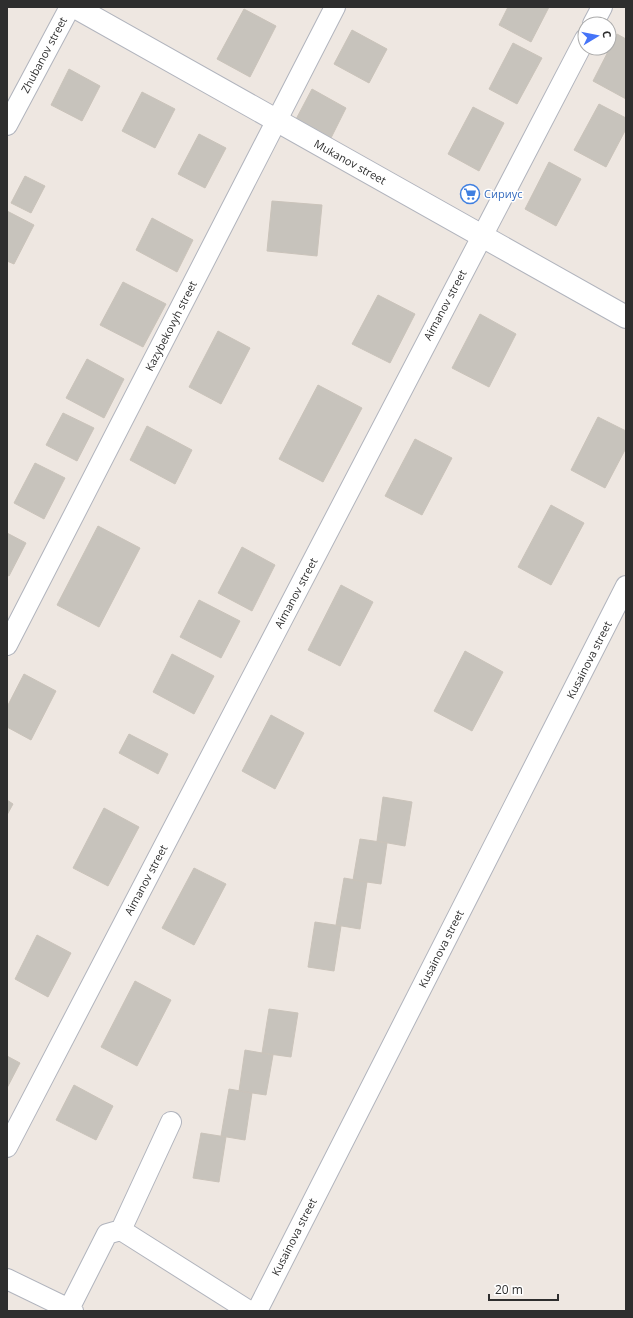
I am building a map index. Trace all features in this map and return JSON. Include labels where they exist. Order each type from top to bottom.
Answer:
[{"type":"street","name":"Zhubanov street","points":[[7,125],[70,7]]},
{"type":"street","name":"Mukanov street","points":[[75,7],[626,317]]},
{"type":"street","name":"Kazybekovyh street","points":[[7,645],[335,7]]},
{"type":"street","points":[[597,16],[602,7]]},
{"type":"street","name":"Aimanov street","points":[[7,1147],[577,54]]},
{"type":"street","name":"Kusainova street","points":[[257,1311],[626,586]]},
{"type":"street","points":[[7,1279],[71,1310],[107,1234],[120,1230],[171,1122]]},
{"type":"street","points":[[120,1230],[249,1311]]},
{"type":"building","points":[[508,7],[549,7],[531,42],[499,25]]},
{"type":"building","points":[[244,9],[276,26],[250,77],[217,59]]},
{"type":"building","points":[[352,30],[387,49],[369,83],[334,64]]},
{"type":"building","points":[[617,34],[626,39],[626,99],[593,81],[606,56],[617,56]]},
{"type":"building","points":[[513,43],[542,58],[517,104],[489,89]]},
{"type":"building","points":[[69,69],[100,86],[82,121],[51,105]]},
{"type":"building","points":[[312,89],[346,108],[329,142],[294,123]]},
{"type":"building","points":[[142,92],[175,109],[155,148],[122,131]]},
{"type":"building","points":[[599,104],[626,118],[626,129],[606,167],[574,150]]},
{"type":"building","points":[[473,107],[504,123],[479,171],[448,154]]},
{"type":"building","points":[[199,134],[226,148],[205,188],[178,174]]},
{"type":"building","points":[[549,162],[581,179],[556,226],[525,209]]},
{"type":"building","points":[[25,176],[45,186],[31,213],[11,203]]},
{"type":"building","points":[[272,201],[322,205],[317,256],[267,251]]},
{"type":"building","points":[[7,211],[34,225],[14,264],[7,261]]},
{"type":"building","points":[[152,218],[193,240],[177,272],[136,250]]},
{"type":"building","points":[[123,282],[166,304],[143,347],[100,325]]},
{"type":"building","points":[[378,295],[415,314],[390,363],[352,344]]},
{"type":"building","points":[[480,314],[516,334],[489,387],[452,368]]},
{"type":"building","points":[[218,331],[250,348],[221,404],[189,387]]},
{"type":"building","points":[[87,359],[124,379],[104,418],[66,398]]},
{"type":"building","points":[[318,385],[362,408],[323,482],[279,459]]},
{"type":"building","points":[[63,413],[94,428],[77,461],[46,445]]},
{"type":"building","points":[[598,417],[626,431],[626,448],[605,488],[571,470]]},
{"type":"building","points":[[147,426],[192,450],[175,484],[130,460]]},
{"type":"building","points":[[415,439],[452,458],[422,515],[385,496]]},
{"type":"building","points":[[35,463],[65,478],[44,519],[14,503]]},
{"type":"building","points":[[551,505],[584,523],[551,585],[518,567]]},
{"type":"building","points":[[98,526],[140,548],[99,627],[57,605]]},
{"type":"building","points":[[7,533],[26,543],[9,576],[7,575]]},
{"type":"building","points":[[242,547],[275,565],[252,611],[218,593]]},
{"type":"building","points":[[341,585],[373,602],[340,666],[308,650]]},
{"type":"building","points":[[199,600],[240,621],[221,658],[180,637]]},
{"type":"building","points":[[465,651],[503,672],[472,731],[434,711]]},
{"type":"building","points":[[172,654],[214,676],[194,714],[153,692]]},
{"type":"building","points":[[24,674],[56,691],[31,740],[7,727],[7,707]]},
{"type":"building","points":[[271,715],[304,733],[275,789],[242,771]]},
{"type":"building","points":[[129,734],[168,754],[158,774],[119,753]]},
{"type":"building","points":[[383,797],[412,802],[405,846],[377,841]]},
{"type":"building","points":[[7,800],[13,804],[7,815]]},
{"type":"building","points":[[104,808],[139,827],[108,886],[73,868]]},
{"type":"building","points":[[360,839],[387,843],[381,884],[353,880]]},
{"type":"building","points":[[194,868],[226,884],[194,945],[162,928]]},
{"type":"building","points":[[344,878],[367,882],[360,929],[336,925]]},
{"type":"building","points":[[315,922],[341,926],[334,971],[308,967]]},
{"type":"building","points":[[37,935],[71,953],[48,997],[15,979]]},
{"type":"building","points":[[135,981],[171,1000],[137,1066],[101,1047]]},
{"type":"building","points":[[269,1009],[298,1013],[291,1057],[262,1053]]},
{"type":"building","points":[[245,1050],[273,1055],[266,1095],[239,1091]]},
{"type":"building","points":[[7,1056],[20,1063],[7,1088]]},
{"type":"building","points":[[74,1085],[113,1106],[96,1140],[56,1120]]},
{"type":"building","points":[[229,1089],[252,1093],[245,1140],[221,1136]]},
{"type":"building","points":[[201,1133],[226,1137],[219,1182],[193,1178]]},
{"type":"place","name":"Сириус","points":[[470,194]]}]
